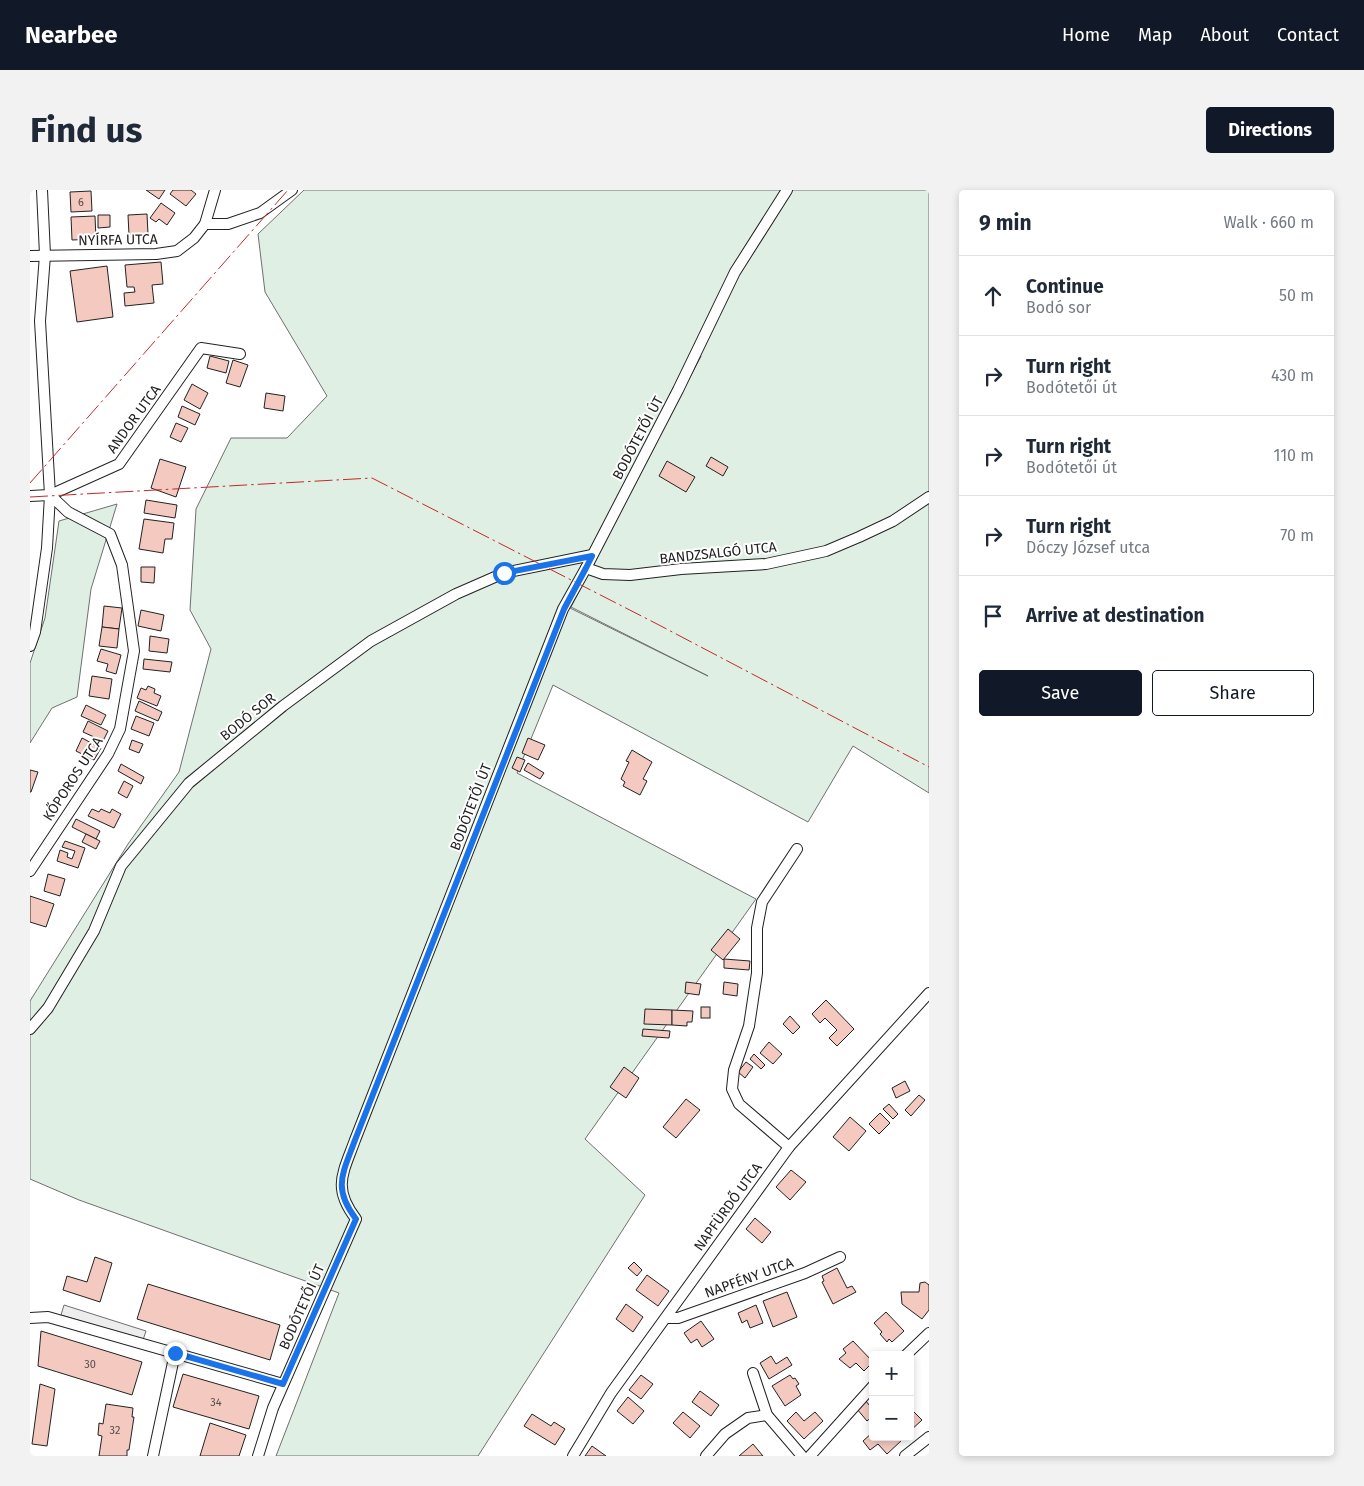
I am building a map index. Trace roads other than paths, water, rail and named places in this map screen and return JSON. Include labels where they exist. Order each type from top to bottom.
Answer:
[{"type":"street","points":[[30,646],[35,632],[45,557],[50,496],[40,321],[45,255],[42,190]]},
{"type":"street","name":"NYÍRFA UTCA","points":[[30,256],[156,254],[177,251],[194,238],[205,224],[215,190]]},
{"type":"street","points":[[205,224],[228,224],[260,213],[292,190]]},
{"type":"street","name":"BODÓTETŐI ÚT","points":[[258,1456],[273,1408],[356,1219],[345,1204],[341,1192],[342,1176],[355,1140],[564,609],[678,390],[735,272],[787,190]]},
{"type":"street","name":"ANDOR UTCA","points":[[50,496],[119,464],[201,348],[240,354]]},
{"type":"street","points":[[30,496],[50,496]]},
{"type":"street","name":"KŐPOROS UTCA","points":[[30,871],[108,754],[120,730],[134,650],[122,564],[110,534],[68,512],[50,496]]},
{"type":"street","name":"BANDZSALGÓ UTCA","points":[[586,568],[602,574],[630,575],[681,569],[766,564],[826,551],[893,522],[929,496]]},
{"type":"street","name":"BODÓ SOR","points":[[30,1029],[48,1008],[94,931],[121,866],[189,783],[283,706],[371,641],[456,594],[504,573],[592,556]]},
{"type":"street","points":[[789,1147],[740,1104],[732,1089],[734,1070],[749,1026],[756,973],[757,928],[762,902],[797,849]]},
{"type":"street","name":"NAPFÜRDŐ UTCA","points":[[573,1456],[611,1393],[789,1147],[929,992]]},
{"type":"street","name":"NAPFÉNY UTCA","points":[[666,1318],[678,1318],[804,1273],[840,1257]]},
{"type":"street","points":[[30,1318],[48,1317],[283,1384]]},
{"type":"street","points":[[910,1351],[929,1334]]},
{"type":"street","points":[[154,1456],[175,1353]]},
{"type":"street","points":[[753,1373],[767,1415],[802,1456]]},
{"type":"street","points":[[810,1456],[869,1390]]},
{"type":"street","points":[[706,1456],[725,1434],[748,1418],[767,1415]]},
{"type":"street","points":[[905,1456],[929,1436]]}]
